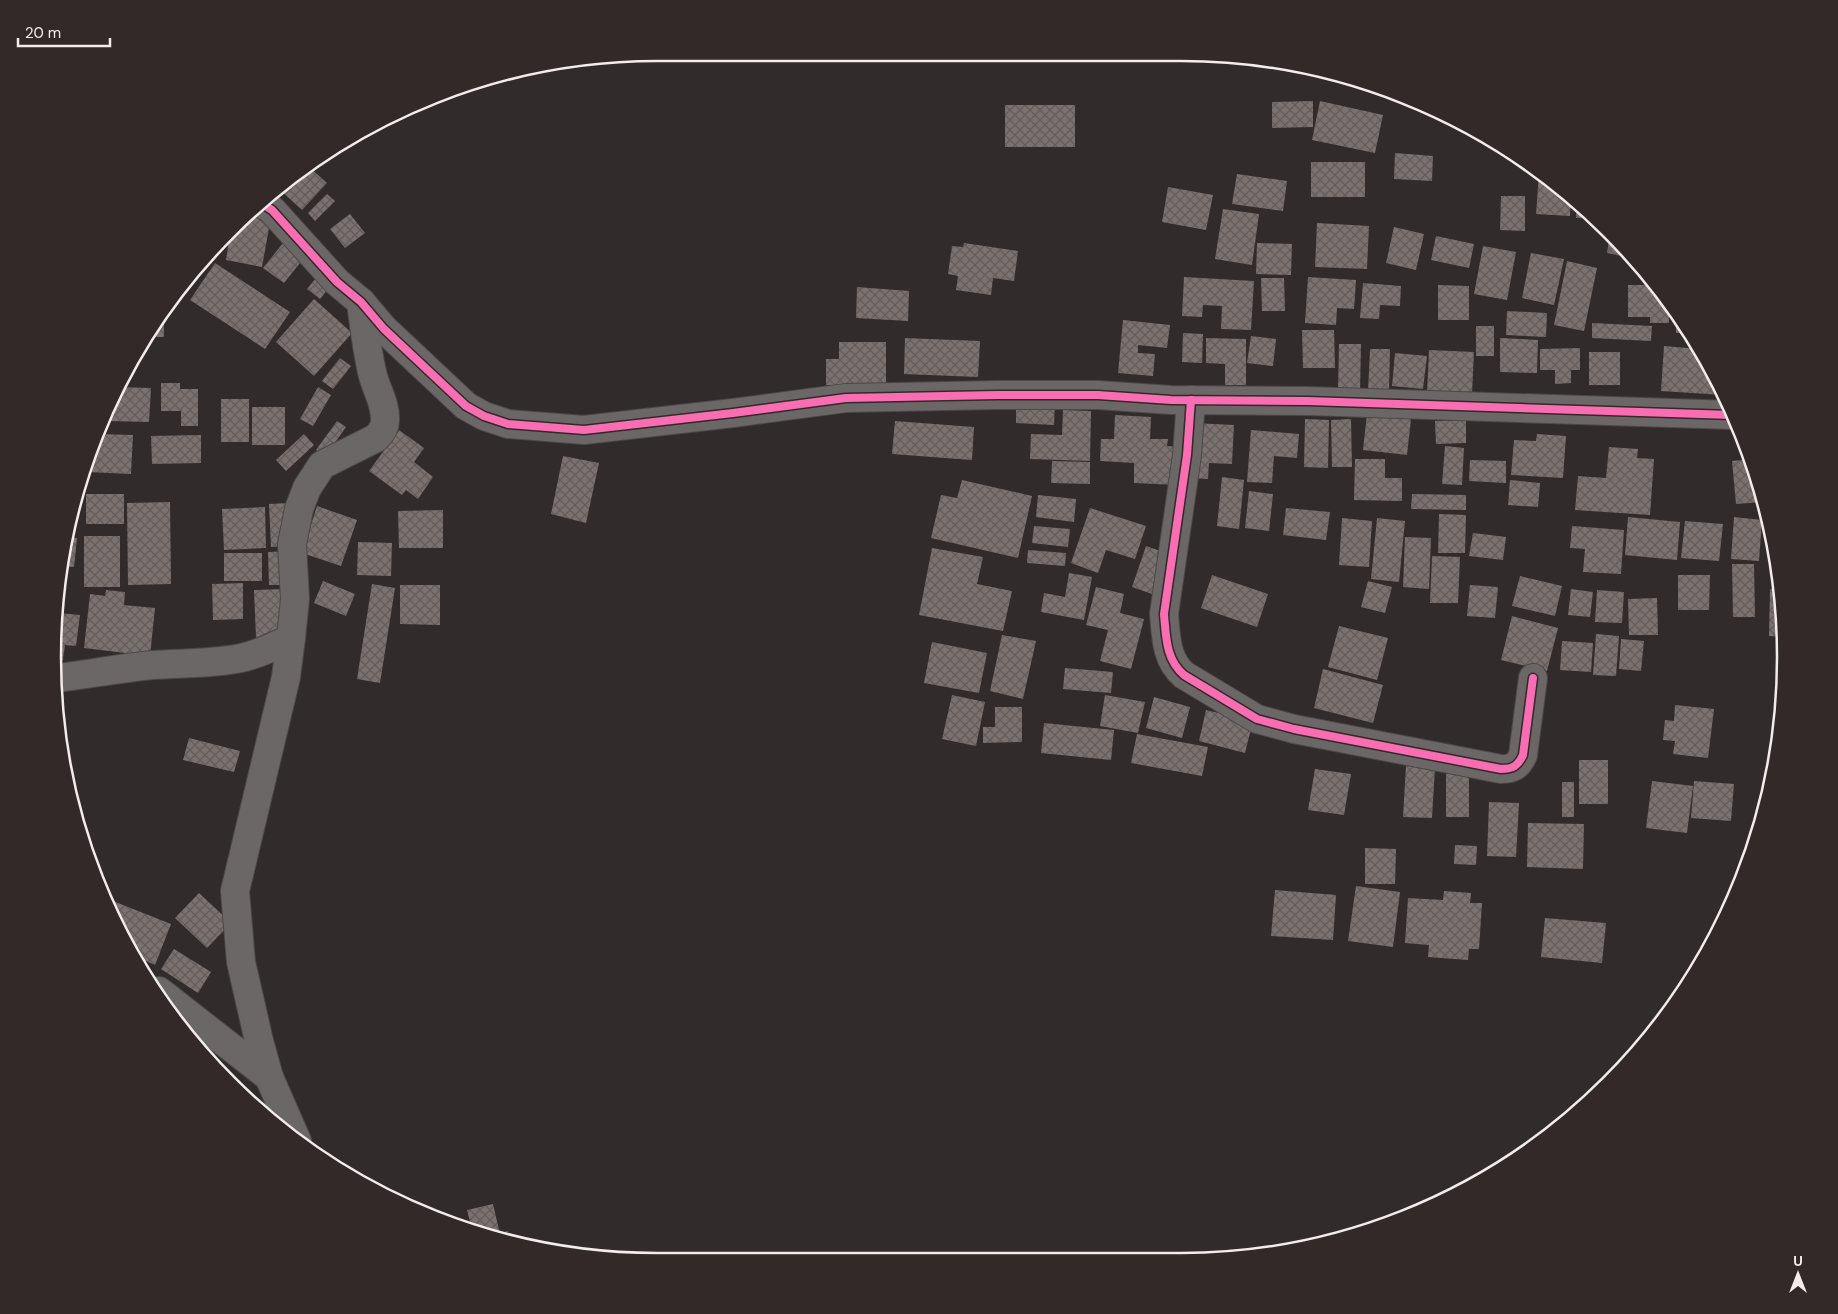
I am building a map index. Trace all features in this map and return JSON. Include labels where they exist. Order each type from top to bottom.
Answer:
[{"type":"street","points":[[267,207],[272,210],[337,282],[361,302],[384,329],[466,406],[484,416],[508,424],[584,430],[734,414],[846,398],[988,395],[1098,395],[1191,400],[1327,402],[1724,415]]},
{"type":"street","points":[[290,1127],[269,1077],[241,962],[235,891],[286,677],[295,598],[292,544],[299,509],[307,488],[322,465],[376,438],[385,422],[384,403],[373,377],[361,302]]},
{"type":"street","points":[[1191,400],[1187,455],[1164,614],[1166,641],[1173,661],[1184,675],[1257,719],[1294,729],[1492,769],[1509,769],[1515,767],[1520,762],[1525,745],[1533,678]]},
{"type":"street","points":[[62,677],[112,669],[154,665],[198,664],[241,658],[265,651],[291,638]]},
{"type":"street","points":[[169,998],[269,1077]]},
{"type":"building","points":[[1313,101],[1313,127],[1272,128],[1272,102]]},
{"type":"building","points":[[1320,101],[1383,115],[1375,153],[1312,140]]},
{"type":"building","points":[[1005,105],[1075,105],[1075,147],[1005,147]]},
{"type":"building","points":[[1395,153],[1433,156],[1432,181],[1394,179]]},
{"type":"building","points":[[1311,162],[1365,162],[1365,197],[1311,197]]},
{"type":"building","points":[[313,171],[327,183],[302,210],[283,193]]},
{"type":"building","points":[[1237,174],[1287,181],[1283,211],[1232,204]]},
{"type":"building","points":[[1538,180],[1571,206],[1570,216],[1536,214]]},
{"type":"building","points":[[1168,187],[1213,195],[1206,230],[1162,222]]},
{"type":"building","points":[[327,194],[335,201],[315,221],[308,213]]},
{"type":"building","points":[[1501,196],[1525,196],[1525,231],[1500,230]]},
{"type":"building","points":[[1223,209],[1259,214],[1252,265],[1215,259]]},
{"type":"building","points":[[1576,211],[1583,218],[1576,218]]},
{"type":"building","points":[[350,214],[365,233],[345,248],[330,229]]},
{"type":"building","points":[[258,215],[271,217],[262,267],[226,260],[228,244]]},
{"type":"building","points":[[1317,223],[1369,226],[1367,269],[1315,267]]},
{"type":"building","points":[[1394,227],[1424,234],[1416,270],[1386,263]]},
{"type":"building","points":[[1436,236],[1474,244],[1469,268],[1431,260]]},
{"type":"building","points":[[283,243],[304,258],[284,283],[263,268]]},
{"type":"building","points":[[964,243],[1018,251],[1014,281],[993,278],[991,295],[956,290],[958,276],[948,274],[952,246],[963,247]]},
{"type":"building","points":[[1257,243],[1292,244],[1291,275],[1256,274]]},
{"type":"building","points":[[1609,243],[1621,256],[1607,253]]},
{"type":"building","points":[[1483,246],[1516,252],[1507,300],[1474,294]]},
{"type":"building","points":[[1531,253],[1564,259],[1554,305],[1522,298]]},
{"type":"building","points":[[1567,261],[1597,268],[1584,331],[1554,325]]},
{"type":"building","points":[[215,263],[290,312],[265,349],[190,300]]},
{"type":"building","points":[[321,272],[334,282],[320,299],[307,289]]},
{"type":"building","points":[[1184,277],[1254,281],[1251,330],[1221,329],[1222,306],[1203,305],[1202,317],[1182,316]]},
{"type":"building","points":[[1308,277],[1356,280],[1354,309],[1337,308],[1336,325],[1305,323]]},
{"type":"building","points":[[1261,278],[1284,278],[1285,311],[1262,311]]},
{"type":"building","points":[[1363,283],[1401,286],[1400,306],[1380,305],[1379,319],[1360,318]]},
{"type":"building","points":[[1438,285],[1469,286],[1469,320],[1438,320]]},
{"type":"building","points":[[1628,285],[1646,285],[1669,316],[1669,323],[1650,323],[1650,317],[1628,317]]},
{"type":"building","points":[[857,287],[909,291],[908,321],[856,318]]},
{"type":"building","points":[[314,299],[352,333],[314,376],[276,342]]},
{"type":"building","points":[[1507,311],[1547,313],[1546,337],[1506,335]]},
{"type":"building","points":[[1123,320],[1170,325],[1167,348],[1138,345],[1138,353],[1155,354],[1153,376],[1118,373]]},
{"type":"building","points":[[164,323],[164,337],[155,337]]},
{"type":"building","points":[[1592,323],[1652,326],[1651,341],[1592,338]]},
{"type":"building","points":[[1476,326],[1494,326],[1494,356],[1476,356]]},
{"type":"building","points":[[1302,330],[1334,330],[1335,368],[1303,368]]},
{"type":"building","points":[[1183,333],[1203,334],[1202,363],[1182,362]]},
{"type":"building","points":[[1251,336],[1276,339],[1273,366],[1247,363]]},
{"type":"building","points":[[905,338],[980,341],[978,377],[904,374]]},
{"type":"building","points":[[1206,338],[1246,339],[1246,385],[1225,385],[1225,364],[1206,363]]},
{"type":"building","points":[[1500,338],[1538,340],[1537,373],[1500,372]]},
{"type":"building","points":[[839,342],[886,342],[886,385],[826,385],[826,359],[839,359]]},
{"type":"building","points":[[1339,344],[1361,344],[1360,393],[1338,392]]},
{"type":"building","points":[[1664,346],[1690,348],[1715,394],[1661,391]]},
{"type":"building","points":[[1580,348],[1580,370],[1571,370],[1571,383],[1555,384],[1555,370],[1540,370],[1540,349]]},
{"type":"building","points":[[1370,349],[1390,349],[1389,392],[1368,392]]},
{"type":"building","points":[[1429,350],[1474,352],[1472,394],[1427,392]]},
{"type":"building","points":[[1589,352],[1620,352],[1620,385],[1589,385]]},
{"type":"building","points":[[1395,353],[1427,356],[1423,389],[1392,386]]},
{"type":"building","points":[[340,358],[351,366],[333,389],[322,381]]},
{"type":"building","points":[[161,383],[180,383],[180,389],[198,389],[198,426],[181,426],[181,411],[161,411]]},
{"type":"building","points":[[126,387],[151,388],[149,422],[111,421]]},
{"type":"building","points":[[318,387],[331,395],[313,426],[300,419]]},
{"type":"building","points":[[1016,398],[1055,400],[1054,425],[1016,423]]},
{"type":"building","points":[[221,399],[249,399],[249,442],[221,442]]},
{"type":"building","points":[[252,407],[285,407],[285,445],[252,445]]},
{"type":"building","points":[[1063,410],[1091,411],[1090,461],[1030,459],[1031,434],[1062,435]]},
{"type":"building","points":[[1367,414],[1411,419],[1407,455],[1363,450]]},
{"type":"building","points":[[1115,415],[1151,417],[1150,439],[1168,439],[1167,446],[1179,447],[1177,485],[1134,483],[1134,463],[1100,461],[1101,439],[1114,439]]},
{"type":"building","points":[[1305,419],[1329,420],[1328,468],[1304,467]]},
{"type":"building","points":[[1351,419],[1352,467],[1332,467],[1331,420]]},
{"type":"building","points":[[1466,420],[1466,443],[1436,444],[1435,421]]},
{"type":"building","points":[[337,421],[346,427],[325,457],[316,450]]},
{"type":"building","points":[[895,421],[974,427],[972,460],[892,454]]},
{"type":"building","points":[[1193,423],[1234,425],[1232,464],[1209,463],[1208,479],[1190,478]]},
{"type":"building","points":[[399,430],[424,448],[414,462],[433,477],[418,499],[406,490],[402,495],[369,471]]},
{"type":"building","points":[[1251,430],[1299,434],[1297,458],[1274,456],[1272,483],[1247,482]]},
{"type":"building","points":[[105,434],[133,435],[131,474],[91,472]]},
{"type":"building","points":[[304,434],[314,445],[286,471],[276,460]]},
{"type":"building","points":[[1537,434],[1566,436],[1563,478],[1511,475],[1514,440],[1536,441]]},
{"type":"building","points":[[201,435],[201,463],[152,464],[151,436]]},
{"type":"building","points":[[1445,446],[1464,448],[1462,485],[1442,484]]},
{"type":"building","points":[[1609,447],[1638,449],[1637,458],[1654,459],[1650,515],[1575,510],[1578,476],[1606,478]]},
{"type":"building","points":[[563,456],[599,463],[586,523],[551,514]]},
{"type":"building","points":[[1355,459],[1385,459],[1385,478],[1402,478],[1402,501],[1354,500]]},
{"type":"building","points":[[1470,460],[1506,461],[1506,483],[1469,481]]},
{"type":"building","points":[[1743,460],[1756,503],[1736,504],[1732,461]]},
{"type":"building","points":[[1052,461],[1090,462],[1090,484],[1051,483]]},
{"type":"building","points":[[1222,477],[1244,480],[1239,529],[1217,526]]},
{"type":"building","points":[[962,480],[1032,496],[1018,558],[931,538],[941,495],[957,498]]},
{"type":"building","points":[[1510,480],[1540,483],[1538,507],[1508,505]]},
{"type":"building","points":[[1249,491],[1273,494],[1269,531],[1245,528]]},
{"type":"building","points":[[86,494],[124,494],[124,524],[86,524]]},
{"type":"building","points":[[1412,494],[1466,495],[1466,510],[1411,509]]},
{"type":"building","points":[[1038,495],[1076,499],[1074,522],[1036,517]]},
{"type":"building","points":[[170,502],[171,584],[128,585],[127,503]]},
{"type":"building","points":[[289,503],[290,546],[271,547],[269,504]]},
{"type":"building","points":[[317,506],[357,520],[341,566],[302,553]]},
{"type":"building","points":[[265,507],[266,548],[224,550],[222,509]]},
{"type":"building","points":[[1090,508],[1146,526],[1135,559],[1106,550],[1098,573],[1071,563]]},
{"type":"building","points":[[1286,508],[1330,512],[1326,540],[1283,535]]},
{"type":"building","points":[[443,510],[443,548],[399,548],[398,511]]},
{"type":"building","points":[[1439,514],[1466,515],[1465,553],[1438,553]]},
{"type":"building","points":[[1628,517],[1680,522],[1677,560],[1625,555]]},
{"type":"building","points":[[1734,517],[1760,520],[1762,526],[1759,561],[1731,559]]},
{"type":"building","points":[[1342,518],[1372,521],[1369,567],[1339,565]]},
{"type":"building","points":[[1377,518],[1405,521],[1399,582],[1371,579]]},
{"type":"building","points":[[1685,521],[1723,524],[1719,561],[1681,558]]},
{"type":"building","points":[[1034,526],[1070,529],[1068,547],[1032,543]]},
{"type":"building","points":[[1572,526],[1624,530],[1621,574],[1583,572],[1585,549],[1570,548]]},
{"type":"building","points":[[1473,533],[1506,537],[1503,560],[1469,556]]},
{"type":"building","points":[[84,536],[120,536],[120,587],[84,587]]},
{"type":"building","points":[[1405,537],[1431,538],[1429,589],[1403,587]]},
{"type":"building","points":[[74,538],[77,538],[74,567],[68,567]]},
{"type":"building","points":[[358,542],[392,543],[391,576],[357,575]]},
{"type":"building","points":[[1146,546],[1169,554],[1155,595],[1132,587]]},
{"type":"building","points":[[932,548],[983,557],[977,584],[1012,591],[1003,631],[919,615]]},
{"type":"building","points":[[1028,550],[1066,553],[1065,566],[1027,563]]},
{"type":"building","points":[[291,551],[292,585],[269,585],[268,552]]},
{"type":"building","points":[[224,553],[262,553],[262,581],[224,581]]},
{"type":"building","points":[[1432,556],[1460,557],[1458,603],[1430,603]]},
{"type":"building","points":[[1732,564],[1754,564],[1755,617],[1733,617]]},
{"type":"building","points":[[1069,573],[1092,577],[1084,620],[1041,612],[1044,593],[1065,597]]},
{"type":"building","points":[[1212,575],[1268,594],[1257,627],[1201,608]]},
{"type":"building","points":[[1678,575],[1710,575],[1709,610],[1678,610]]},
{"type":"building","points":[[1520,576],[1562,586],[1555,616],[1512,606]]},
{"type":"building","points":[[323,581],[355,594],[346,616],[314,603]]},
{"type":"building","points":[[1368,581],[1392,587],[1385,613],[1361,607]]},
{"type":"building","points":[[243,583],[243,619],[213,620],[212,584]]},
{"type":"building","points":[[372,584],[395,588],[380,683],[357,679]]},
{"type":"building","points":[[400,585],[440,585],[440,625],[400,624]]},
{"type":"building","points":[[1470,585],[1498,587],[1495,618],[1467,616]]},
{"type":"building","points":[[1096,587],[1124,594],[1120,613],[1144,619],[1131,669],[1100,661],[1108,630],[1086,625]]},
{"type":"building","points":[[286,589],[288,637],[256,638],[254,590]]},
{"type":"building","points":[[1571,589],[1593,592],[1590,617],[1568,615]]},
{"type":"building","points":[[1770,589],[1773,589],[1776,637],[1769,636]]},
{"type":"building","points":[[106,590],[125,592],[124,605],[155,608],[150,656],[84,648],[90,594],[105,596]]},
{"type":"building","points":[[1597,590],[1624,592],[1622,623],[1595,622]]},
{"type":"building","points":[[1657,598],[1658,635],[1629,635],[1628,599]]},
{"type":"building","points":[[63,613],[80,615],[76,646],[65,645],[63,660],[61,657]]},
{"type":"building","points":[[1512,616],[1558,628],[1547,671],[1501,660]]},
{"type":"building","points":[[1339,626],[1388,638],[1377,680],[1328,667]]},
{"type":"building","points":[[1596,634],[1619,636],[1616,676],[1593,675]]},
{"type":"building","points":[[1002,635],[1036,641],[1023,699],[990,691]]},
{"type":"building","points":[[1621,639],[1644,641],[1641,671],[1619,669]]},
{"type":"building","points":[[1562,641],[1593,643],[1591,672],[1560,670]]},
{"type":"building","points":[[932,642],[987,653],[979,693],[924,683]]},
{"type":"building","points":[[1065,668],[1113,672],[1111,693],[1063,689]]},
{"type":"building","points":[[1323,669],[1383,685],[1373,723],[1314,708]]},
{"type":"building","points":[[952,695],[985,702],[976,746],[942,739]]},
{"type":"building","points":[[1105,695],[1145,702],[1138,733],[1100,726]]},
{"type":"building","points":[[1154,697],[1190,707],[1182,738],[1146,728]]},
{"type":"building","points":[[1675,705],[1714,709],[1708,758],[1673,754],[1675,741],[1663,740],[1665,720],[1674,721]]},
{"type":"building","points":[[995,707],[1022,707],[1022,742],[983,743],[983,727],[995,727]]},
{"type":"building","points":[[1206,710],[1253,721],[1245,753],[1199,741]]},
{"type":"building","points":[[1044,723],[1114,730],[1111,760],[1041,753]]},
{"type":"building","points":[[1137,734],[1208,747],[1202,776],[1131,763]]},
{"type":"building","points":[[189,738],[240,751],[234,772],[183,760]]},
{"type":"building","points":[[1579,760],[1608,760],[1608,804],[1579,804]]},
{"type":"building","points":[[1406,766],[1435,768],[1432,818],[1403,817]]},
{"type":"building","points":[[1315,769],[1351,774],[1344,815],[1308,810]]},
{"type":"building","points":[[1446,774],[1469,774],[1469,817],[1446,817]]},
{"type":"building","points":[[1652,781],[1693,786],[1687,833],[1646,828]]},
{"type":"building","points":[[1694,781],[1734,784],[1731,821],[1691,818]]},
{"type":"building","points":[[1562,782],[1574,782],[1574,817],[1562,817]]},
{"type":"building","points":[[1489,802],[1519,803],[1516,857],[1487,856]]},
{"type":"building","points":[[1528,823],[1584,824],[1583,869],[1527,867]]},
{"type":"building","points":[[1455,845],[1477,846],[1476,865],[1454,864]]},
{"type":"building","points":[[1365,848],[1396,849],[1395,884],[1365,884]]},
{"type":"building","points":[[1356,886],[1400,892],[1393,947],[1348,941]]},
{"type":"building","points":[[1275,890],[1336,895],[1333,940],[1271,936]]},
{"type":"building","points":[[1444,891],[1471,893],[1470,903],[1482,903],[1479,949],[1469,949],[1468,960],[1428,957],[1429,945],[1405,943],[1408,898],[1443,900]]},
{"type":"building","points":[[199,893],[231,923],[207,948],[175,918]]},
{"type":"building","points":[[115,902],[171,924],[155,965],[144,960]]},
{"type":"building","points":[[1545,918],[1606,923],[1602,963],[1541,957]]},
{"type":"building","points":[[174,949],[211,972],[198,993],[161,969]]},
{"type":"building","points":[[493,1204],[499,1230],[470,1222],[467,1210]]},
{"type":"cycle path","points":[[267,207],[272,210],[337,282],[361,302],[384,329],[466,406],[484,416],[508,424],[584,430],[846,398],[997,395],[1098,395],[1171,400],[1308,401],[1724,415]]},
{"type":"cycle path","points":[[1191,400],[1187,455],[1164,614],[1166,639],[1170,655],[1184,675],[1257,719],[1294,729],[1501,769],[1515,766],[1523,755],[1533,678]]}]
